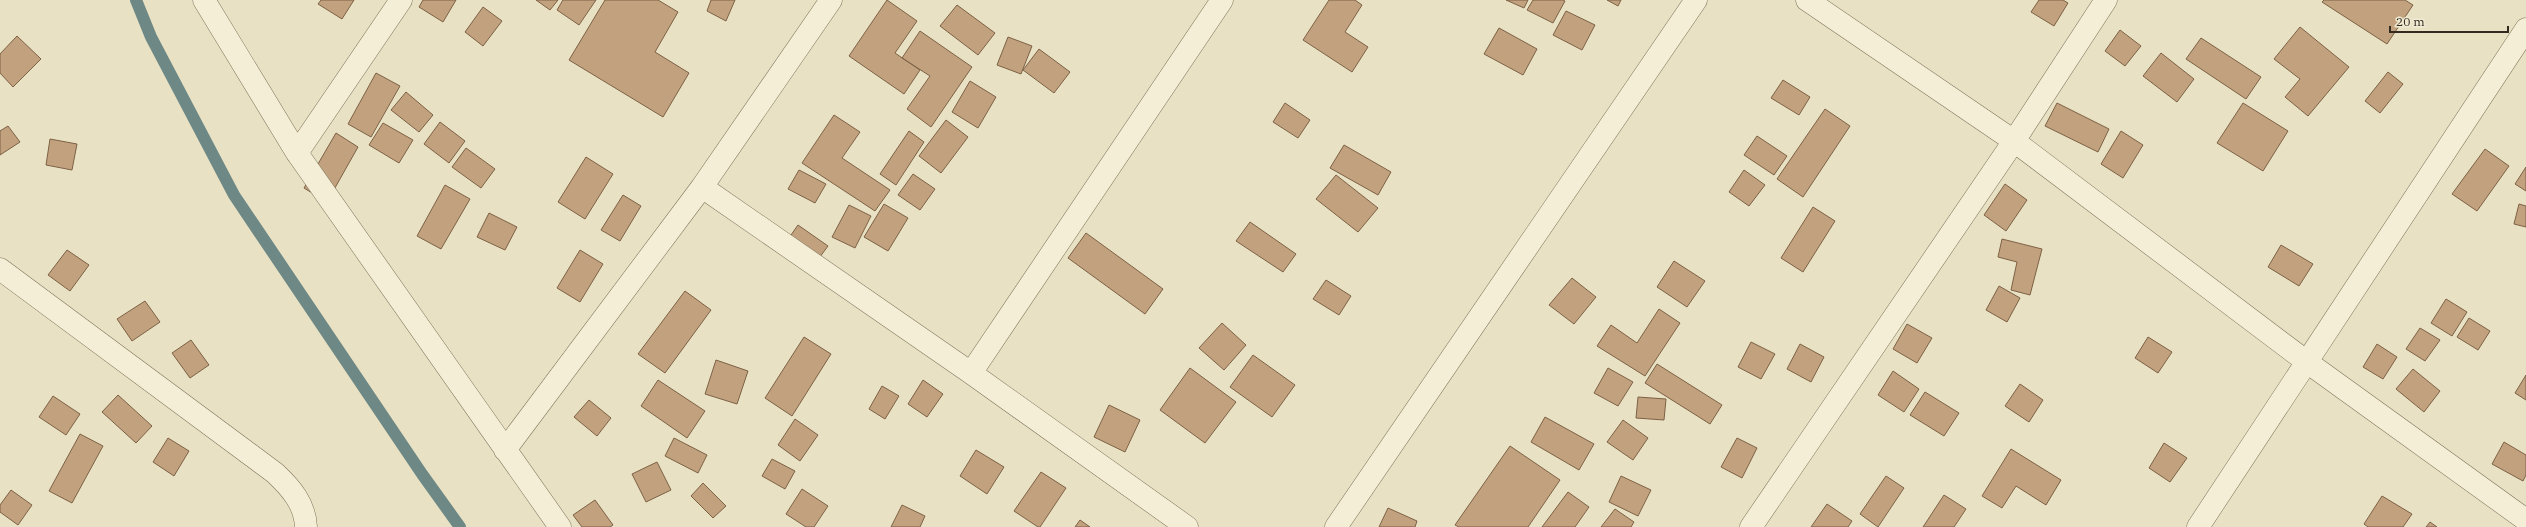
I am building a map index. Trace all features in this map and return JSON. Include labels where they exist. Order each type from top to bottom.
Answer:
[{"type":"street","points":[[204,0],[297,153],[560,527]]},
{"type":"street","points":[[297,153],[401,0]]},
{"type":"street","points":[[505,450],[702,187],[831,0]]},
{"type":"street","points":[[971,373],[1222,0]]},
{"type":"street","points":[[1336,527],[1696,0]]},
{"type":"street","points":[[1807,0],[2014,141],[2307,362],[2526,520]]},
{"type":"street","points":[[1751,527],[2014,141],[2106,0]]},
{"type":"street","points":[[2198,527],[2526,30]]},
{"type":"street","points":[[702,187],[971,373],[1187,527]]},
{"type":"street","points":[[0,269],[275,473],[298,498],[305,516],[306,527]]},
{"type":"building","points":[[321,0],[354,0],[342,19],[318,4]]},
{"type":"building","points":[[423,0],[456,0],[443,22],[419,7]]},
{"type":"building","points":[[536,0],[558,0],[550,10]]},
{"type":"building","points":[[563,0],[596,0],[579,25],[557,10]]},
{"type":"building","points":[[605,0],[658,0],[678,12],[655,52],[689,73],[663,117],[569,60]]},
{"type":"building","points":[[711,0],[735,0],[726,21],[707,11]]},
{"type":"building","points":[[887,0],[917,21],[895,53],[920,70],[904,94],[849,56]]},
{"type":"building","points":[[1329,0],[1355,0],[1362,5],[1345,32],[1368,47],[1352,72],[1303,40]]},
{"type":"building","points":[[1506,0],[1528,0],[1524,8]]},
{"type":"building","points":[[1533,0],[1565,1],[1553,23],[1527,10]]},
{"type":"building","points":[[1607,0],[1621,0],[1618,6]]},
{"type":"building","points":[[2039,0],[2063,0],[2068,3],[2054,26],[2031,12]]},
{"type":"building","points":[[2324,0],[2405,0],[2413,5],[2387,44],[2322,2]]},
{"type":"building","points":[[957,5],[995,33],[978,55],[940,26]]},
{"type":"building","points":[[483,7],[502,21],[483,46],[465,32]]},
{"type":"building","points":[[1566,11],[1595,25],[1582,50],[1553,35]]},
{"type":"building","points":[[2300,27],[2349,67],[2308,116],[2285,97],[2300,79],[2274,59]]},
{"type":"building","points":[[1499,28],[1537,49],[1523,75],[1484,54]]},
{"type":"building","points":[[2120,30],[2141,46],[2125,66],[2105,51]]},
{"type":"building","points":[[920,31],[972,67],[931,127],[907,109],[930,76],[902,58]]},
{"type":"building","points":[[17,36],[41,59],[13,87],[0,73],[0,54]]},
{"type":"building","points":[[1008,37],[1032,46],[1021,74],[997,65]]},
{"type":"building","points":[[2201,38],[2261,77],[2246,99],[2186,59]]},
{"type":"building","points":[[1039,49],[1070,72],[1054,93],[1023,70]]},
{"type":"building","points":[[2161,53],[2194,79],[2177,102],[2143,76]]},
{"type":"building","points":[[2388,72],[2403,84],[2380,113],[2365,101]]},
{"type":"building","points":[[376,73],[400,86],[371,137],[348,124]]},
{"type":"building","points":[[1783,80],[1810,97],[1799,115],[1771,98]]},
{"type":"building","points":[[970,81],[996,97],[978,128],[952,112]]},
{"type":"building","points":[[406,92],[433,115],[419,132],[391,110]]},
{"type":"building","points":[[1285,103],[1310,120],[1298,138],[1273,122]]},
{"type":"building","points":[[2057,103],[2109,129],[2098,152],[2045,126]]},
{"type":"building","points":[[2243,103],[2288,131],[2263,171],[2217,143]]},
{"type":"building","points":[[1825,109],[1850,126],[1803,197],[1777,179]]},
{"type":"building","points":[[834,115],[860,132],[842,158],[890,190],[875,211],[802,163]]},
{"type":"building","points":[[946,120],[968,137],[941,173],[919,156]]},
{"type":"building","points":[[440,122],[465,141],[449,163],[424,144]]},
{"type":"building","points":[[383,123],[413,140],[399,163],[369,145]]},
{"type":"building","points":[[8,126],[20,142],[0,155],[0,131]]},
{"type":"building","points":[[909,131],[924,142],[896,185],[880,174]]},
{"type":"building","points":[[2121,131],[2143,145],[2123,178],[2101,164]]},
{"type":"building","points":[[336,133],[358,147],[327,202],[304,188]]},
{"type":"building","points":[[1757,136],[1787,156],[1774,175],[1744,155]]},
{"type":"building","points":[[50,139],[77,144],[72,170],[46,165]]},
{"type":"building","points":[[1344,145],[1391,172],[1378,195],[1330,168]]},
{"type":"building","points":[[466,148],[495,169],[481,188],[452,167]]},
{"type":"building","points":[[2485,149],[2509,166],[2477,211],[2452,194]]},
{"type":"building","points":[[586,157],[613,174],[585,219],[558,202]]},
{"type":"building","points":[[2526,167],[2526,191],[2515,184]]},
{"type":"building","points":[[799,170],[826,184],[815,203],[788,189]]},
{"type":"building","points":[[1744,170],[1765,185],[1749,206],[1729,192]]},
{"type":"building","points":[[913,174],[935,189],[920,210],[898,195]]},
{"type":"building","points":[[1336,175],[1378,208],[1358,232],[1316,199]]},
{"type":"building","points":[[2005,184],[2027,200],[2006,231],[1984,215]]},
{"type":"building","points":[[445,185],[470,199],[441,249],[417,236]]},
{"type":"building","points":[[623,195],[641,206],[620,241],[601,230]]},
{"type":"building","points":[[884,204],[908,218],[888,251],[864,237]]},
{"type":"building","points":[[2519,204],[2526,206],[2526,227],[2514,224]]},
{"type":"building","points":[[849,205],[871,216],[855,248],[832,237]]},
{"type":"building","points":[[1813,207],[1835,221],[1803,272],[1781,258]]},
{"type":"building","points":[[489,213],[517,227],[505,250],[477,237]]},
{"type":"building","points":[[1250,222],[1296,254],[1283,272],[1236,241]]},
{"type":"building","points":[[798,225],[828,246],[811,269],[782,248]]},
{"type":"building","points":[[1086,233],[1163,289],[1145,314],[1068,258]]},
{"type":"building","points":[[2002,239],[2042,249],[2030,295],[2011,290],[2017,262],[1998,257]]},
{"type":"building","points":[[2281,245],[2313,264],[2299,286],[2268,267]]},
{"type":"building","points":[[67,250],[89,265],[70,291],[48,275]]},
{"type":"building","points":[[580,250],[603,264],[580,302],[557,288]]},
{"type":"building","points":[[1674,261],[1705,281],[1687,307],[1657,287]]},
{"type":"building","points":[[1572,278],[1596,297],[1574,324],[1549,305]]},
{"type":"building","points":[[1326,280],[1351,296],[1339,315],[1313,299]]},
{"type":"building","points":[[1999,286],[2020,298],[2007,322],[1986,310]]},
{"type":"building","points":[[685,291],[711,310],[665,373],[638,354]]},
{"type":"building","points":[[2446,299],[2467,312],[2452,336],[2431,323]]},
{"type":"building","points":[[145,301],[160,322],[132,341],[117,319]]},
{"type":"building","points":[[1659,309],[1680,323],[1645,376],[1597,346],[1611,325],[1637,343]]},
{"type":"building","points":[[2469,318],[2490,331],[2478,350],[2457,337]]},
{"type":"building","points":[[1222,323],[1246,345],[1224,370],[1199,348]]},
{"type":"building","points":[[1907,324],[1932,338],[1917,363],[1893,349]]},
{"type":"building","points":[[2420,328],[2440,340],[2425,361],[2406,349]]},
{"type":"building","points":[[804,337],[831,354],[792,416],[765,398]]},
{"type":"building","points":[[2148,337],[2172,352],[2158,373],[2135,358]]},
{"type":"building","points":[[191,340],[209,365],[190,378],[172,353]]},
{"type":"building","points":[[1751,342],[1775,354],[1761,379],[1738,367]]},
{"type":"building","points":[[1800,344],[1824,357],[1811,382],[1787,369]]},
{"type":"building","points":[[2377,344],[2397,357],[2383,379],[2363,367]]},
{"type":"building","points":[[1253,355],[1295,385],[1272,417],[1230,387]]},
{"type":"building","points":[[716,360],[748,371],[737,404],[705,394]]},
{"type":"building","points":[[1657,364],[1722,405],[1710,424],[1645,383]]},
{"type":"building","points":[[1190,368],[1236,402],[1205,443],[1160,410]]},
{"type":"building","points":[[1608,368],[1633,382],[1618,406],[1594,393]]},
{"type":"building","points":[[2413,369],[2440,391],[2424,412],[2396,389]]},
{"type":"building","points":[[1893,371],[1919,389],[1904,412],[1878,395]]},
{"type":"building","points":[[2526,375],[2526,400],[2515,393]]},
{"type":"building","points":[[658,380],[705,411],[687,438],[641,406]]},
{"type":"building","points":[[923,380],[943,394],[927,417],[908,404]]},
{"type":"building","points":[[2020,384],[2043,400],[2029,422],[2005,406]]},
{"type":"building","points":[[882,386],[899,396],[885,419],[869,409]]},
{"type":"building","points":[[1925,392],[1959,413],[1944,436],[1910,415]]},
{"type":"building","points":[[118,395],[152,426],[136,443],[102,412]]},
{"type":"building","points":[[53,396],[80,414],[66,435],[39,417]]},
{"type":"building","points":[[1638,397],[1666,399],[1664,420],[1636,418]]},
{"type":"building","points":[[589,400],[611,418],[597,436],[574,417]]},
{"type":"building","points":[[1109,405],[1140,420],[1125,452],[1094,437]]},
{"type":"building","points":[[1545,417],[1594,444],[1579,470],[1531,442]]},
{"type":"building","points":[[795,419],[818,435],[800,461],[778,445]]},
{"type":"building","points":[[1623,420],[1648,438],[1633,460],[1607,442]]},
{"type":"building","points":[[80,434],[103,446],[72,503],[49,491]]},
{"type":"building","points":[[168,438],[189,451],[174,476],[153,462]]},
{"type":"building","points":[[674,438],[707,455],[698,473],[665,456]]},
{"type":"building","points":[[1737,438],[1757,448],[1742,478],[1721,467]]},
{"type":"building","points":[[2504,442],[2526,455],[2526,475],[2523,481],[2492,464]]},
{"type":"building","points":[[2164,443],[2187,458],[2170,482],[2149,468]]},
{"type":"building","points":[[1510,446],[1560,480],[1528,527],[1459,527],[1455,525]]},
{"type":"building","points":[[2011,449],[2061,480],[2046,505],[2016,486],[2002,508],[1982,496]]},
{"type":"building","points":[[976,450],[1004,467],[987,494],[960,476]]},
{"type":"building","points":[[772,459],[795,471],[785,489],[762,476]]},
{"type":"building","points":[[657,462],[671,490],[646,502],[632,474]]},
{"type":"building","points":[[1041,472],[1066,488],[1040,527],[1038,527],[1014,511]]},
{"type":"building","points":[[1621,476],[1651,490],[1638,516],[1609,502]]},
{"type":"building","points":[[1886,476],[1904,488],[1878,527],[1860,514]]},
{"type":"building","points":[[703,483],[726,506],[713,518],[691,496]]},
{"type":"building","points":[[802,489],[828,506],[814,527],[806,527],[786,514]]},
{"type":"building","points":[[11,490],[32,505],[18,525],[0,512],[0,505]]},
{"type":"building","points":[[1568,492],[1589,507],[1575,527],[1542,527]]},
{"type":"building","points":[[1944,495],[1966,509],[1954,527],[1923,527]]},
{"type":"building","points":[[2382,496],[2412,514],[2403,527],[2368,527],[2364,524]]},
{"type":"building","points":[[595,500],[613,525],[610,527],[582,527],[573,515]]},
{"type":"building","points":[[1827,504],[1852,521],[1848,527],[1811,527]]},
{"type":"building","points":[[902,505],[925,516],[920,527],[891,527]]},
{"type":"building","points":[[1388,508],[1417,521],[1415,527],[1379,527]]},
{"type":"building","points":[[1615,509],[1634,522],[1631,527],[1601,527]]},
{"type":"building","points":[[1080,520],[1090,527],[1075,527]]},
{"type":"building","points":[[2430,522],[2437,527],[2426,527]]},
{"type":"waterway","points":[[136,0],[151,37],[234,195],[422,474],[460,527]]}]
